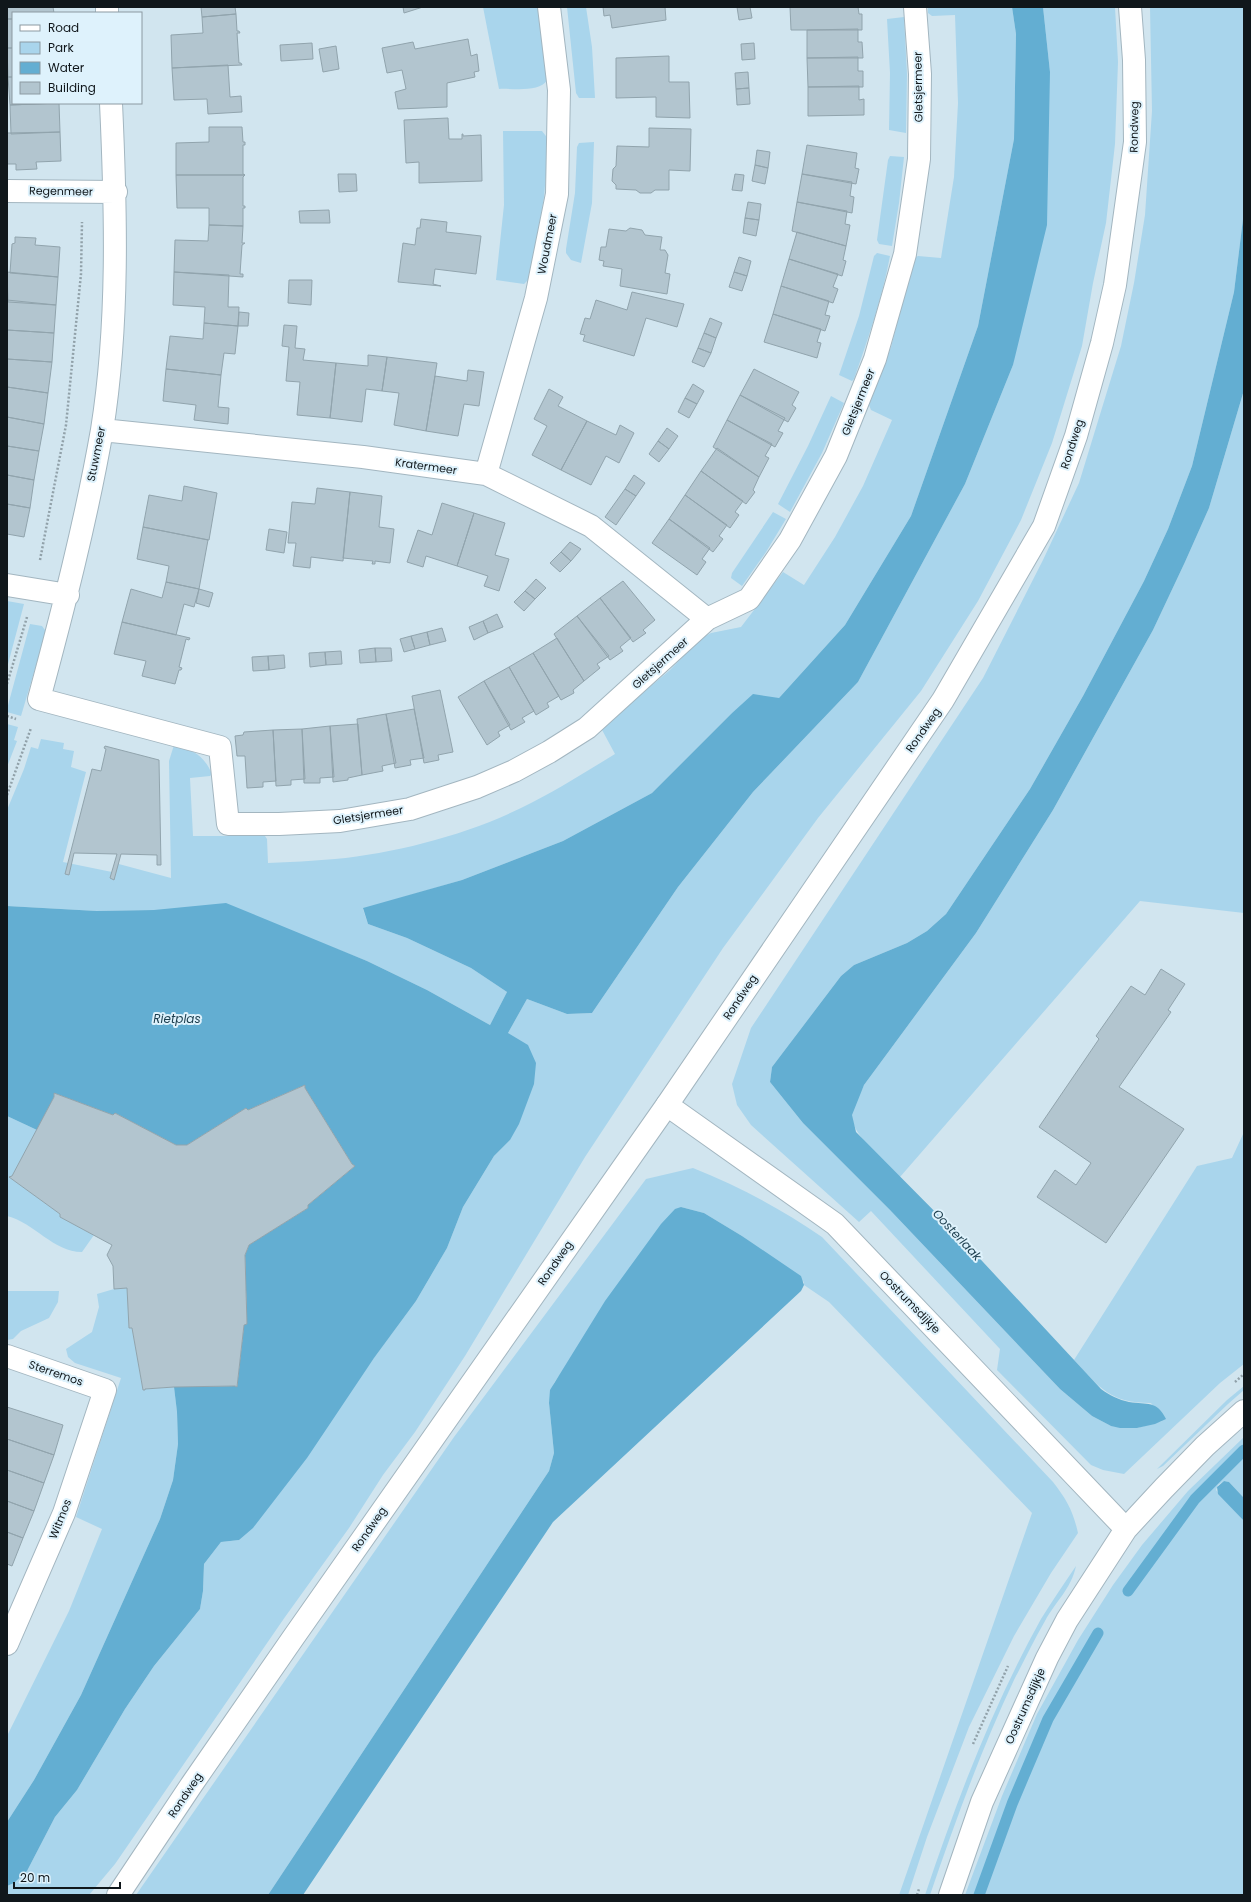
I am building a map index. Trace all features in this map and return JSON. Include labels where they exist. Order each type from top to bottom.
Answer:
[{"type":"street","name":"Woudmeer","points":[[486,474],[536,298],[557,194],[559,90],[549,7]]},
{"type":"street","name":"Gletsjermeer","points":[[39,699],[220,747],[228,824],[279,824],[340,821],[410,809],[477,787],[514,771],[549,752],[587,728],[707,620],[749,599],[790,540],[836,456],[875,359],[905,254],[919,160],[920,74],[915,7]]},
{"type":"street","name":"Rondweg","points":[[118,1895],[196,1777],[667,1105],[943,700],[1044,526],[1076,436],[1102,343],[1116,285],[1135,142],[1134,60],[1130,7]]},
{"type":"street","name":"Stuwmeer","points":[[39,699],[68,595],[102,430],[110,356],[116,264],[116,192],[111,104]]},
{"type":"street","name":"Regenmeer","points":[[7,191],[116,192]]},
{"type":"street","name":"Kratermeer","points":[[102,430],[363,457],[486,474],[591,526],[707,620]]},
{"type":"street","points":[[7,585],[68,595]]},
{"type":"street","name":"Oostrumsdijkje","points":[[667,1105],[835,1224],[1126,1530]]},
{"type":"street","name":"Sterremos","points":[[7,1356],[105,1390]]},
{"type":"street","name":"Witmos","points":[[7,1644],[64,1513],[105,1390]]},
{"type":"street","name":"Oostrumsdijkje","points":[[950,1895],[982,1802],[1047,1658],[1067,1620],[1126,1530],[1205,1446],[1244,1411]]},
{"type":"path","points":[[7,684],[35,589],[66,425],[81,274],[83,237],[81,191]]},
{"type":"path","points":[[7,795],[33,724],[39,699]]},
{"type":"green space","points":[[483,7],[538,7],[547,80],[543,84],[538,87],[525,89],[499,89]]},
{"type":"green space","points":[[567,7],[586,7],[592,47],[595,98],[579,98],[576,93]]},
{"type":"green space","points":[[928,7],[1012,7],[1016,34],[1014,139],[978,326],[911,516],[845,625],[779,698],[731,714],[652,793],[563,841],[462,880],[363,909],[368,924],[407,938],[471,968],[507,992],[490,1025],[427,990],[367,961],[324,944],[154,910],[97,911],[7,906],[7,810],[24,769],[31,747],[38,749],[41,739],[64,743],[63,749],[74,751],[71,767],[86,772],[63,862],[112,872],[115,863],[171,878],[169,761],[174,745],[197,754],[209,767],[212,774],[210,776],[190,778],[193,836],[265,836],[267,839],[268,863],[335,859],[382,852],[430,841],[477,827],[500,818],[569,782],[615,754],[601,728],[670,670],[700,639],[711,633],[741,627],[783,572],[804,585],[835,537],[863,486],[892,420],[871,410],[869,405],[891,347],[914,258],[918,256],[941,258],[954,177],[958,103],[955,15],[932,16],[928,13]]},
{"type":"green space","points":[[1043,7],[1115,7],[1118,62],[1115,144],[1106,223],[1093,283],[1082,346],[1052,443],[1021,520],[978,601],[921,691],[818,818],[723,948],[585,1157],[465,1356],[415,1432],[383,1475],[349,1528],[285,1617],[115,1864],[89,1895],[7,1895],[7,1886],[14,1883],[27,1871],[55,1817],[77,1790],[125,1709],[154,1666],[200,1609],[203,1591],[204,1564],[221,1542],[239,1540],[416,1301],[447,1248],[463,1207],[494,1156],[510,1140],[508,1033],[527,999],[567,1014],[592,1013],[678,887],[753,792],[858,682],[965,484],[1013,365],[1050,72]]},
{"type":"green space","points":[[1150,7],[1244,7],[1244,211],[1234,292],[1192,466],[1168,529],[1144,581],[1083,696],[1030,789],[946,914],[927,931],[907,943],[854,965],[841,976],[772,1067],[770,1082],[803,1123],[890,1210],[1060,1389],[1092,1416],[1111,1426],[1137,1428],[1162,1421],[1151,1403],[1125,1400],[1115,1397],[1091,1379],[1074,1360],[1197,1166],[1232,1158],[1244,1132],[1244,1364],[1220,1383],[1124,1474],[1103,1470],[1091,1465],[997,1370],[1000,1349],[871,1211],[859,1222],[751,1125],[737,1105],[732,1084],[751,1028],[983,678],[1043,560],[1079,483],[1121,346],[1134,283],[1145,215],[1152,111]]},
{"type":"green space","points":[[904,17],[907,74],[906,133],[889,130],[890,73],[887,19]]},
{"type":"green space","points":[[503,131],[542,131],[549,140],[544,197],[531,277],[524,284],[496,280],[504,205]]},
{"type":"green space","points":[[594,142],[592,203],[581,263],[571,260],[566,253],[566,249],[575,193],[577,147],[579,143]]},
{"type":"green space","points":[[890,156],[904,157],[892,246],[879,244],[877,240],[888,160]]},
{"type":"green space","points":[[877,253],[890,256],[874,319],[854,379],[852,381],[839,375],[859,316],[874,256]]},
{"type":"green space","points":[[1244,390],[1244,913],[1140,901],[900,1177],[870,1148],[857,1130],[853,1122],[852,1114],[855,1103],[864,1085],[976,933],[1053,810],[1153,630],[1209,508]]},
{"type":"green space","points":[[831,396],[844,403],[822,453],[790,512],[778,504],[808,446]]},
{"type":"green space","points":[[773,512],[786,519],[766,552],[742,586],[731,578],[732,573]]},
{"type":"green space","points":[[7,601],[24,604],[7,668]]},
{"type":"green space","points":[[30,624],[42,626],[45,630],[45,635],[21,716],[7,712],[7,709]]},
{"type":"green space","points":[[7,724],[18,727],[14,740],[17,741],[7,767]]},
{"type":"green space","points":[[7,1116],[37,1130],[12,1176],[9,1177],[60,1214],[60,1217],[94,1235],[82,1252],[72,1251],[62,1247],[26,1225],[7,1216]]},
{"type":"green space","points":[[693,1168],[759,1199],[822,1237],[1053,1482],[1069,1506],[1076,1525],[1078,1533],[1051,1573],[1014,1636],[969,1727],[927,1837],[908,1895],[899,1895],[1032,1513],[829,1302],[804,1285],[804,1282],[742,1236],[704,1213],[681,1207],[554,1383],[549,1403],[554,1453],[549,1471],[268,1895],[136,1895],[454,1437],[646,1179]]},
{"type":"green space","points":[[127,1288],[129,1328],[132,1328],[143,1390],[174,1387],[177,1412],[178,1444],[173,1480],[160,1519],[81,1695],[34,1780],[7,1822],[7,1736],[69,1611],[102,1529],[76,1517],[121,1378],[75,1363],[68,1357],[66,1349],[92,1332],[99,1307],[97,1294],[114,1289]]},
{"type":"green space","points":[[7,1291],[59,1291],[58,1302],[49,1318],[21,1331],[13,1339],[7,1340]]},
{"type":"green space","points":[[1244,1386],[1244,1390],[1163,1466],[1157,1469],[1227,1400]]},
{"type":"green space","points":[[1244,1437],[1244,1498],[1229,1482],[1224,1481],[1218,1485],[1216,1490],[1244,1521],[1244,1895],[965,1895],[1002,1796],[1037,1714],[1078,1640],[1113,1585],[1142,1545],[1188,1491]]},
{"type":"green space","points":[[1076,1566],[1071,1581],[1045,1621],[1002,1706],[969,1786],[930,1895],[925,1895],[963,1789],[991,1720],[1023,1652],[1041,1619]]},
{"type":"water","name":"Rietplas","points":[[1012,7],[1043,7],[1050,72],[1047,225],[1013,365],[965,484],[858,682],[753,792],[678,887],[592,1013],[567,1014],[527,999],[508,1033],[528,1045],[536,1063],[534,1084],[519,1124],[510,1140],[494,1156],[463,1207],[447,1248],[416,1301],[374,1358],[307,1458],[253,1528],[239,1540],[221,1542],[204,1564],[203,1591],[200,1609],[154,1666],[125,1709],[77,1790],[55,1817],[27,1871],[14,1883],[7,1886],[7,1822],[34,1780],[81,1695],[160,1519],[173,1480],[178,1444],[177,1412],[174,1387],[237,1387],[244,1325],[247,1323],[245,1255],[249,1245],[308,1208],[308,1205],[355,1166],[352,1164],[305,1088],[305,1085],[248,1110],[246,1108],[187,1145],[176,1145],[115,1113],[113,1115],[54,1093],[54,1097],[37,1130],[7,1116],[7,906],[97,911],[154,910],[226,903],[367,961],[427,990],[490,1025],[507,992],[471,968],[407,938],[368,924],[363,908],[462,880],[563,841],[652,793],[753,694],[779,698],[845,625],[911,516],[978,326],[1014,139],[1016,34]]},
{"type":"water","name":"Oosterlaak","points":[[1244,211],[1244,390],[1209,508],[1153,630],[1053,810],[976,933],[864,1085],[852,1115],[856,1132],[957,1234],[1101,1389],[1122,1400],[1151,1404],[1163,1413],[1166,1419],[1155,1424],[1137,1428],[1120,1428],[1111,1426],[1092,1416],[1060,1389],[890,1210],[803,1123],[770,1082],[772,1067],[841,976],[854,965],[907,943],[927,931],[946,914],[1030,789],[1083,696],[1144,581],[1168,529],[1192,466],[1234,292]]},
{"type":"water","points":[[681,1207],[704,1213],[742,1236],[801,1276],[804,1285],[801,1291],[553,1522],[303,1895],[268,1895],[549,1471],[554,1453],[549,1403],[550,1390],[605,1301],[661,1224],[675,1209]]},
{"type":"water","points":[[1224,1481],[1229,1482],[1244,1498],[1244,1521],[1218,1494],[1217,1487]]},
{"type":"building","points":[[7,7],[53,7],[54,12],[12,12],[12,19],[7,19]]},
{"type":"building","points":[[201,7],[235,7],[236,14],[202,17]]},
{"type":"building","points":[[403,7],[423,7],[404,13]]},
{"type":"building","points":[[603,7],[665,7],[666,20],[612,28],[610,15],[604,16]]},
{"type":"building","points":[[737,7],[750,7],[752,18],[739,20]]},
{"type":"building","points":[[790,7],[858,7],[859,14],[862,14],[862,30],[791,30]]},
{"type":"building","points":[[236,14],[237,31],[240,33],[237,33],[239,63],[242,65],[172,68],[171,35],[203,33],[202,17]]},
{"type":"building","points":[[7,19],[12,19],[12,48],[7,48]]},
{"type":"building","points":[[858,29],[858,42],[862,42],[863,58],[807,58],[807,30]]},
{"type":"building","points":[[468,39],[471,56],[477,54],[479,71],[474,72],[475,77],[447,83],[447,107],[398,109],[395,92],[406,89],[402,70],[387,73],[382,48],[413,42],[415,49]]},
{"type":"building","points":[[312,43],[313,59],[281,61],[280,45]]},
{"type":"building","points":[[754,43],[755,59],[742,60],[741,44]]},
{"type":"building","points":[[336,46],[339,69],[323,72],[319,49]]},
{"type":"building","points":[[7,48],[12,48],[12,77],[8,77]]},
{"type":"building","points":[[669,56],[669,82],[689,82],[690,118],[656,117],[656,97],[616,98],[616,58]]},
{"type":"building","points":[[858,57],[858,71],[863,71],[863,87],[808,87],[807,58]]},
{"type":"building","points":[[228,65],[230,97],[241,96],[242,112],[208,114],[207,99],[174,100],[172,68]]},
{"type":"building","points":[[748,72],[749,88],[736,89],[735,73]]},
{"type":"building","points":[[8,77],[12,77],[12,104],[34,104],[10,105]]},
{"type":"building","points":[[859,86],[859,100],[864,99],[864,115],[808,116],[808,87]]},
{"type":"building","points":[[749,88],[750,104],[737,105],[736,89]]},
{"type":"building","points":[[59,104],[60,132],[11,134],[10,105]]},
{"type":"building","points":[[448,118],[449,139],[462,139],[462,134],[463,136],[481,135],[482,181],[419,183],[419,162],[406,163],[404,120]]},
{"type":"building","points":[[209,127],[242,127],[243,142],[245,142],[245,145],[243,145],[243,174],[245,175],[176,175],[176,143],[209,142]]},
{"type":"building","points":[[649,128],[691,129],[690,171],[669,170],[669,190],[655,190],[651,193],[640,193],[636,190],[616,189],[616,185],[612,181],[613,169],[616,166],[617,146],[649,147]]},
{"type":"building","points":[[60,132],[61,161],[36,162],[37,169],[16,170],[16,164],[7,164],[7,133]]},
{"type":"building","points":[[807,145],[857,153],[855,168],[859,169],[856,184],[802,174]]},
{"type":"building","points":[[757,150],[770,152],[768,168],[755,165]]},
{"type":"building","points":[[755,165],[768,168],[765,184],[752,181]]},
{"type":"building","points":[[338,174],[356,174],[357,191],[339,192]]},
{"type":"building","points":[[735,174],[744,175],[742,191],[732,190]]},
{"type":"building","points":[[802,174],[852,182],[850,196],[854,197],[852,213],[797,202]]},
{"type":"building","points":[[176,175],[245,175],[243,177],[243,206],[245,206],[245,208],[243,208],[243,226],[209,225],[209,208],[177,208]]},
{"type":"building","points":[[748,202],[761,204],[759,220],[745,218]]},
{"type":"building","points":[[797,202],[847,211],[845,224],[850,225],[846,246],[792,231]]},
{"type":"building","points":[[329,210],[330,223],[300,223],[299,211]]},
{"type":"building","points":[[745,218],[759,220],[756,236],[743,233]]},
{"type":"building","points":[[421,219],[447,222],[446,232],[481,236],[476,274],[435,269],[433,284],[441,286],[398,282],[403,243],[415,245],[417,228],[420,228]]},
{"type":"building","points":[[209,225],[243,226],[242,243],[245,243],[242,245],[240,274],[243,274],[243,277],[174,272],[175,240],[208,241]]},
{"type":"building","points":[[630,228],[642,230],[645,235],[662,237],[660,250],[665,250],[668,255],[665,273],[670,274],[667,294],[620,286],[622,269],[603,266],[604,261],[599,260],[601,247],[606,247],[609,229],[626,231]]},
{"type":"building","points":[[797,232],[846,246],[843,260],[846,261],[842,276],[789,259]]},
{"type":"building","points":[[15,237],[36,238],[35,245],[60,247],[58,277],[10,273],[12,244],[15,243]]},
{"type":"building","points":[[739,257],[751,261],[747,276],[734,272]]},
{"type":"building","points":[[789,259],[838,274],[833,287],[838,289],[833,303],[781,286]]},
{"type":"building","points":[[7,272],[58,277],[56,305],[8,302]]},
{"type":"building","points":[[174,272],[229,275],[228,307],[239,307],[238,326],[204,323],[205,307],[173,305]]},
{"type":"building","points":[[734,272],[747,276],[742,291],[729,287]]},
{"type":"building","points":[[289,280],[312,280],[311,305],[288,303]]},
{"type":"building","points":[[781,286],[829,301],[825,315],[830,316],[825,331],[773,314]]},
{"type":"building","points":[[632,292],[684,304],[677,327],[646,318],[634,356],[583,341],[585,335],[580,334],[585,318],[590,319],[596,300],[627,310]]},
{"type":"building","points":[[7,300],[56,305],[54,333],[7,330]]},
{"type":"building","points":[[239,312],[249,313],[248,326],[238,326]]},
{"type":"building","points":[[773,314],[821,329],[817,342],[821,343],[817,358],[764,342]]},
{"type":"building","points":[[710,318],[722,323],[716,338],[704,333]]},
{"type":"building","points":[[204,323],[238,326],[235,354],[224,353],[221,375],[166,369],[170,336],[203,339]]},
{"type":"building","points":[[284,325],[297,326],[295,348],[305,349],[303,360],[336,363],[330,418],[297,415],[300,382],[286,381],[289,347],[282,346]]},
{"type":"building","points":[[7,330],[54,333],[52,362],[7,359]]},
{"type":"building","points":[[704,333],[716,338],[711,353],[698,348]]},
{"type":"building","points":[[698,348],[711,353],[704,367],[692,362]]},
{"type":"building","points":[[368,355],[387,357],[382,391],[366,389],[362,422],[330,418],[336,363],[368,366]]},
{"type":"building","points":[[387,357],[437,363],[426,431],[394,425],[399,393],[382,391]]},
{"type":"building","points":[[7,359],[52,362],[48,393],[7,387]]},
{"type":"building","points":[[166,369],[221,375],[218,407],[229,408],[228,424],[194,420],[196,405],[163,401]]},
{"type":"building","points":[[754,369],[799,392],[792,405],[796,408],[788,422],[740,395]]},
{"type":"building","points":[[468,370],[484,372],[479,406],[464,404],[458,436],[426,431],[435,376],[467,381]]},
{"type":"building","points":[[693,384],[704,391],[697,404],[685,398]]},
{"type":"building","points":[[7,387],[48,393],[44,424],[7,417]]},
{"type":"building","points":[[549,389],[563,397],[558,406],[587,421],[561,470],[532,455],[547,426],[534,419]]},
{"type":"building","points":[[740,395],[785,418],[778,431],[783,433],[775,447],[727,420]]},
{"type":"building","points":[[685,398],[697,404],[689,418],[678,412]]},
{"type":"building","points":[[7,417],[44,424],[39,451],[7,446]]},
{"type":"building","points":[[727,420],[772,444],[765,456],[769,458],[759,477],[713,447]]},
{"type":"building","points":[[587,421],[616,435],[620,425],[634,433],[619,463],[606,456],[591,485],[561,470]]},
{"type":"building","points":[[667,428],[678,436],[669,449],[658,441]]},
{"type":"building","points":[[658,441],[669,449],[659,462],[649,454]]},
{"type":"building","points":[[7,446],[39,451],[34,480],[7,475]]},
{"type":"building","points":[[717,448],[759,477],[753,490],[755,492],[746,504],[701,471]]},
{"type":"building","points":[[701,471],[743,501],[735,512],[739,515],[730,528],[685,495]]},
{"type":"building","points":[[7,475],[34,480],[30,508],[7,504]]},
{"type":"building","points":[[634,475],[645,483],[636,496],[625,489]]},
{"type":"building","points":[[184,486],[217,493],[209,540],[143,527],[149,495],[182,501]]},
{"type":"building","points":[[317,488],[350,492],[343,561],[311,557],[310,568],[293,566],[296,543],[288,543],[292,502],[315,504]]},
{"type":"building","points":[[625,489],[636,496],[616,525],[605,517]]},
{"type":"building","points":[[350,492],[382,496],[379,527],[394,529],[390,563],[375,561],[375,564],[372,564],[373,561],[343,558]]},
{"type":"building","points":[[685,495],[727,525],[719,536],[723,539],[713,552],[669,519]]},
{"type":"building","points":[[442,503],[474,513],[457,566],[426,556],[423,567],[407,562],[418,530],[432,535]]},
{"type":"building","points":[[7,504],[30,508],[24,537],[7,534]]},
{"type":"building","points":[[474,513],[505,523],[495,555],[509,559],[499,591],[484,586],[488,576],[457,566]]},
{"type":"building","points":[[669,519],[710,548],[702,559],[706,562],[697,575],[652,543]]},
{"type":"building","points":[[143,527],[208,540],[199,589],[166,582],[169,566],[137,559]]},
{"type":"building","points":[[269,529],[287,532],[284,553],[266,550]]},
{"type":"building","points":[[570,542],[581,549],[571,561],[561,552]]},
{"type":"building","points":[[561,552],[571,561],[560,572],[550,563]]},
{"type":"building","points":[[536,579],[546,588],[535,599],[525,591]]},
{"type":"building","points":[[623,581],[655,620],[643,630],[646,633],[633,642],[600,598]]},
{"type":"building","points":[[166,582],[199,589],[194,607],[184,604],[176,635],[122,622],[131,589],[162,598]]},
{"type":"building","points":[[199,589],[213,593],[209,607],[196,603]]},
{"type":"building","points":[[525,591],[535,599],[524,611],[514,602]]},
{"type":"building","points":[[600,598],[631,638],[620,647],[623,651],[610,660],[577,616]]},
{"type":"building","points":[[497,614],[503,627],[488,633],[483,621]]},
{"type":"building","points":[[577,616],[609,656],[597,664],[600,668],[584,681],[554,634]]},
{"type":"building","points":[[483,621],[488,633],[474,640],[469,627]]},
{"type":"building","points":[[122,622],[190,638],[189,640],[186,639],[179,667],[182,668],[179,670],[175,684],[142,676],[146,661],[114,654]]},
{"type":"building","points":[[442,628],[446,641],[430,645],[427,632]]},
{"type":"building","points":[[427,632],[430,645],[415,649],[411,636]]},
{"type":"building","points":[[411,636],[415,649],[404,652],[400,639]]},
{"type":"building","points":[[557,638],[584,681],[573,690],[574,693],[561,700],[533,653]]},
{"type":"building","points":[[375,648],[376,662],[360,663],[359,650]]},
{"type":"building","points":[[375,648],[391,648],[392,661],[376,662]]},
{"type":"building","points":[[341,651],[342,664],[326,665],[325,652]]},
{"type":"building","points":[[325,652],[326,665],[310,667],[309,653]]},
{"type":"building","points":[[533,653],[559,696],[547,703],[549,707],[536,715],[509,667]]},
{"type":"building","points":[[284,655],[285,668],[269,670],[268,656]]},
{"type":"building","points":[[268,656],[269,670],[253,671],[252,657]]},
{"type":"building","points":[[509,667],[534,711],[522,718],[525,722],[511,730],[484,681]]},
{"type":"building","points":[[484,681],[510,725],[498,732],[500,736],[487,745],[458,697]]},
{"type":"building","points":[[440,690],[453,752],[438,755],[439,760],[424,763],[412,696]]},
{"type":"building","points":[[414,709],[424,758],[410,760],[411,765],[395,768],[386,714]]},
{"type":"building","points":[[386,714],[396,763],[382,766],[383,771],[362,775],[357,719]]},
{"type":"building","points":[[358,724],[362,775],[348,778],[348,780],[333,782],[330,726]]},
{"type":"building","points":[[330,726],[334,777],[320,778],[320,783],[304,783],[302,729]]},
{"type":"building","points":[[302,729],[305,779],[291,780],[291,785],[276,786],[273,730]]},
{"type":"building","points":[[273,730],[276,781],[263,782],[263,787],[247,788],[245,756],[237,756],[235,736],[243,735],[244,732]]},
{"type":"building","points":[[105,746],[159,760],[161,865],[157,865],[157,855],[121,854],[114,880],[110,878],[117,854],[74,853],[69,875],[65,874],[92,769],[101,771],[106,749],[104,748]]},
{"type":"building","points":[[1161,969],[1185,984],[1168,1010],[1171,1012],[1119,1087],[1184,1129],[1106,1243],[1037,1197],[1055,1170],[1076,1185],[1091,1163],[1039,1127],[1099,1039],[1096,1036],[1131,986],[1145,995]]},
{"type":"building","points":[[305,1085],[305,1088],[352,1164],[355,1166],[308,1205],[308,1208],[249,1245],[245,1255],[247,1324],[244,1325],[237,1387],[174,1387],[143,1390],[132,1328],[129,1328],[127,1288],[114,1289],[113,1266],[107,1255],[112,1245],[60,1217],[60,1214],[9,1177],[12,1176],[54,1097],[54,1093],[113,1115],[115,1113],[176,1145],[187,1145],[246,1108],[248,1110]]},
{"type":"building","points":[[7,1407],[63,1425],[54,1455],[7,1439]]},
{"type":"building","points":[[7,1439],[54,1455],[44,1483],[7,1470]]},
{"type":"building","points":[[7,1470],[44,1483],[34,1511],[7,1501]]},
{"type":"building","points":[[7,1501],[34,1511],[23,1538],[7,1532]]},
{"type":"building","points":[[7,1532],[23,1538],[12,1566],[7,1564]]},
{"type":"waterway","points":[[1128,1591],[1195,1499],[1244,1450]]},
{"type":"waterway","points":[[979,1895],[1012,1804],[1048,1719],[1098,1633]]}]
